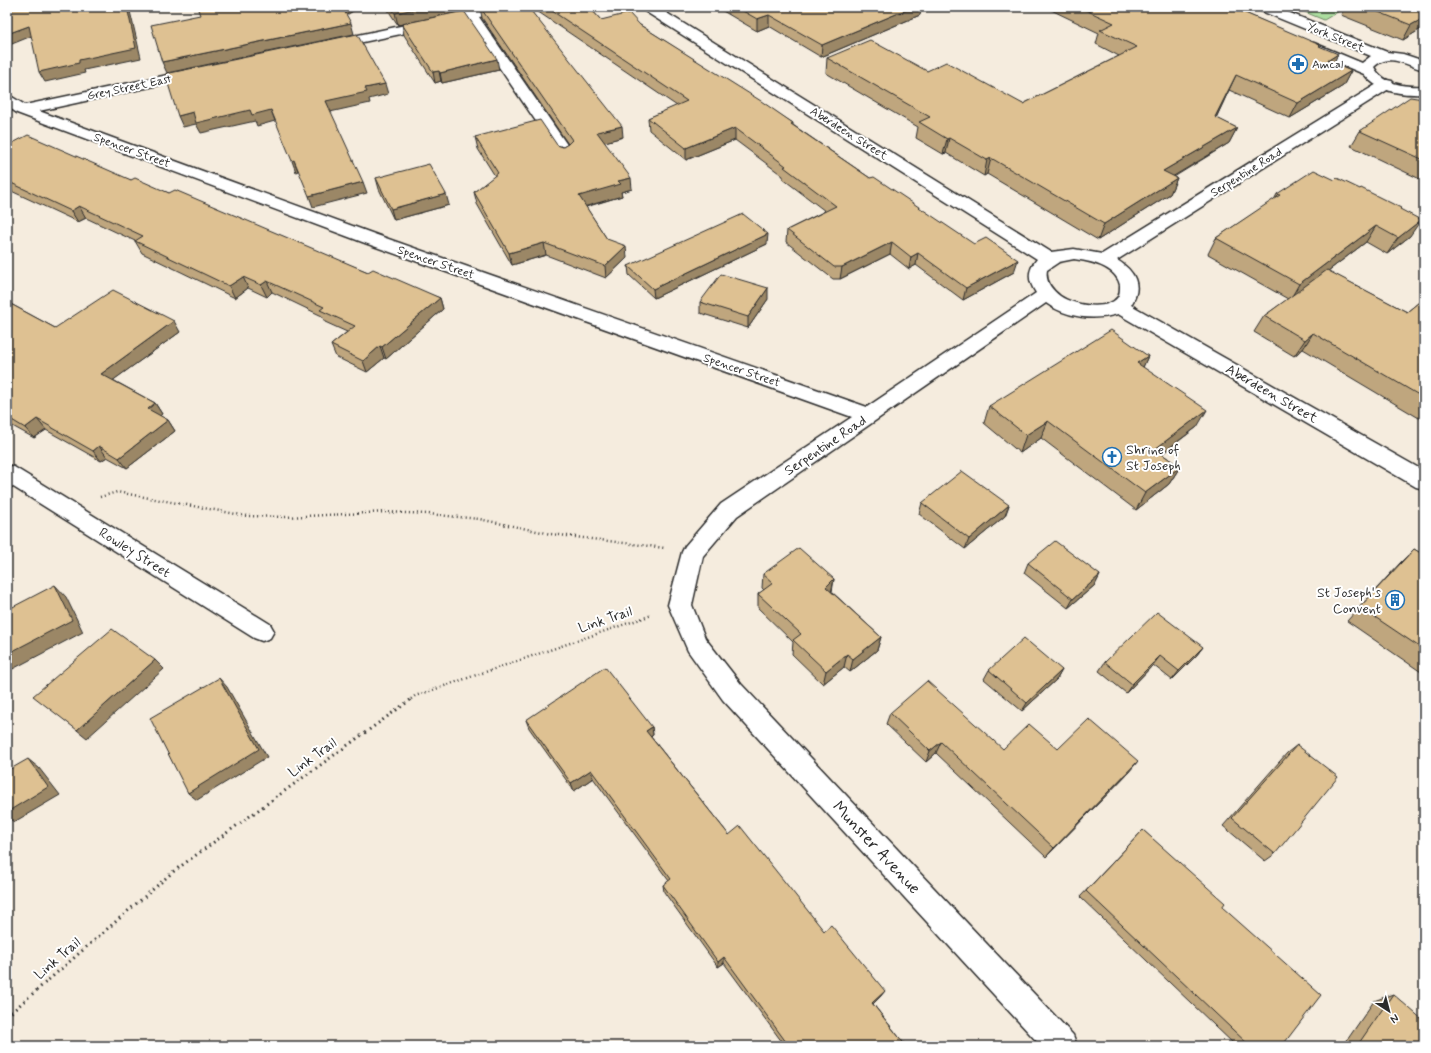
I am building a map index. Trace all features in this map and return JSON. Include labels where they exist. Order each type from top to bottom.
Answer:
[{"type":"street","points":[[317,48],[508,7]]},
{"type":"street","name":"Aberdeen Street","points":[[648,7],[1049,259]]},
{"type":"street","name":"York Street","points":[[1264,7],[1386,57],[1408,59],[1422,63]]},
{"type":"street","points":[[471,15],[564,152]]},
{"type":"street","name":"York Street","points":[[1295,41],[1368,71],[1373,77],[1387,84],[1405,90],[1422,91]]},
{"type":"street","name":"York Street","points":[[1368,71],[1367,66],[1370,62],[1386,57]]},
{"type":"street","name":"Grey Street East","points":[[15,111],[208,70]]},
{"type":"street","name":"Serpentine Road","points":[[1105,260],[1387,84]]},
{"type":"street","name":"Spencer Street","points":[[7,100],[15,111],[869,414]]},
{"type":"street","points":[[1074,254],[1105,260],[1119,269],[1127,279],[1130,289],[1127,298],[1119,306],[1106,311],[1090,312],[1074,309],[1059,303],[1046,295],[1039,285],[1037,275],[1041,266],[1049,259],[1059,255],[1074,254]]},
{"type":"street","name":"Serpentine Road","points":[[680,605],[693,552],[729,510],[1046,295]]},
{"type":"street","name":"Aberdeen Street","points":[[1119,306],[1424,481]]},
{"type":"street","name":"Rowley Street","points":[[7,473],[262,631]]},
{"type":"street","name":"Munster Avenue","points":[[680,605],[696,644],[732,692],[1062,1046]]},
{"type":"path","points":[[63,508],[117,492],[247,516],[286,518],[331,514],[386,512],[480,519],[551,534],[693,552]]},
{"type":"path","name":"Link Trail","points":[[7,1016],[174,871],[415,696],[680,605]]},
{"type":"green space","points":[[1293,7],[1346,7],[1324,20]]},
{"type":"building","points":[[7,7],[127,7],[136,48],[79,60],[79,63],[39,72],[29,26],[7,34]]},
{"type":"building","points":[[197,7],[342,7],[351,23],[162,62],[151,25],[200,15]]},
{"type":"building","points":[[391,7],[426,7],[395,13]]},
{"type":"building","points":[[480,7],[528,7],[622,126],[597,132],[631,178],[618,181],[621,184],[579,196],[607,239],[626,246],[605,266],[544,243],[509,253],[474,192],[498,173],[475,137],[540,120],[557,145],[563,147],[572,140]]},
{"type":"building","points":[[546,7],[589,7],[601,20],[629,13],[640,25],[761,101],[793,123],[791,124],[870,178],[874,177],[974,244],[986,238],[1018,260],[966,288],[918,253],[911,257],[892,242],[842,267],[834,267],[787,230],[836,206],[735,128],[686,148],[648,118],[687,101]]},
{"type":"building","points":[[736,7],[913,7],[822,45],[769,15],[757,19]]},
{"type":"building","points":[[1079,7],[1231,7],[1338,54],[1327,61],[1351,71],[1298,103],[1236,75],[1215,117],[1237,128],[1163,171],[1177,178],[1104,224],[991,158],[987,160],[949,138],[947,139],[919,122],[930,117],[827,58],[870,40],[927,71],[946,62],[1023,104],[1137,47],[1100,30],[1114,23]]},
{"type":"building","points":[[1366,7],[1424,7],[1424,18],[1411,25]]},
{"type":"building","points":[[464,11],[497,59],[440,73],[439,71],[433,72],[402,24]]},
{"type":"building","points":[[357,34],[385,84],[365,88],[367,92],[326,101],[363,182],[309,196],[294,160],[292,161],[271,110],[252,115],[250,110],[196,123],[193,112],[178,116],[165,74]]},
{"type":"building","points":[[1410,97],[1424,99],[1424,160],[1360,131]]},
{"type":"building","points":[[28,135],[131,180],[135,178],[169,193],[175,190],[368,272],[373,269],[440,298],[363,361],[331,345],[355,326],[320,310],[324,307],[267,281],[261,285],[243,277],[229,286],[135,241],[143,236],[79,206],[71,211],[7,181],[7,146]]},
{"type":"building","points":[[429,164],[446,194],[391,209],[376,178]]},
{"type":"building","points":[[1314,170],[1335,180],[1337,178],[1360,189],[1361,188],[1421,220],[1398,238],[1376,226],[1299,284],[1216,238],[1280,195],[1277,194]]},
{"type":"building","points":[[743,214],[768,234],[653,289],[628,266]]},
{"type":"building","points":[[1327,270],[1407,312],[1424,298],[1424,398],[1313,333],[1305,340],[1264,316]]},
{"type":"building","points":[[721,274],[768,288],[748,317],[700,302]]},
{"type":"building","points":[[113,290],[174,321],[101,374],[155,403],[148,409],[168,420],[119,458],[99,446],[93,451],[37,419],[25,428],[7,417],[7,302],[55,328]]},
{"type":"building","points":[[1111,330],[1148,356],[1137,363],[1207,410],[1155,449],[1180,467],[1145,493],[1048,421],[1026,435],[989,406]]},
{"type":"building","points":[[962,471],[1009,505],[969,539],[922,503]]},
{"type":"building","points":[[1055,541],[1100,575],[1073,599],[1028,563]]},
{"type":"building","points":[[799,548],[834,579],[826,587],[881,637],[853,659],[847,654],[826,671],[793,640],[801,634],[758,594],[773,583],[763,574]]},
{"type":"building","name":"St Joseph's Convent","points":[[1414,549],[1424,555],[1424,650],[1360,607]]},
{"type":"building","points":[[55,585],[72,620],[7,654],[7,610]]},
{"type":"building","points":[[1157,612],[1203,647],[1179,671],[1160,656],[1132,684],[1105,662]]},
{"type":"building","points":[[112,629],[155,660],[77,730],[33,696]]},
{"type":"building","points":[[1024,638],[1062,670],[1027,703],[989,670]]},
{"type":"building","points":[[605,667],[652,727],[646,731],[729,835],[740,826],[824,931],[831,925],[885,991],[872,1003],[906,1046],[789,1046],[724,957],[718,962],[663,885],[671,879],[591,770],[571,783],[526,720]]},
{"type":"building","points":[[219,678],[259,749],[188,793],[150,718]]},
{"type":"building","points":[[927,681],[1003,749],[1029,724],[1058,749],[1089,719],[1138,761],[1054,848],[941,742],[930,751],[890,713]]},
{"type":"building","points":[[1297,745],[1338,777],[1275,854],[1232,818]]},
{"type":"building","points":[[28,759],[48,787],[7,812],[7,771]]},
{"type":"building","points":[[1143,830],[1225,903],[1222,907],[1321,995],[1282,1046],[1250,1046],[1086,891]]},
{"type":"building","points":[[1393,994],[1424,1021],[1424,1046],[1357,1046]]},
{"type":"place","name":"Amcal","points":[[1298,64]]},
{"type":"place","name":"Shrine of St Joseph","points":[[1112,457]]},
{"type":"place","name":"St Joseph's Convent","points":[[1395,600]]}]
